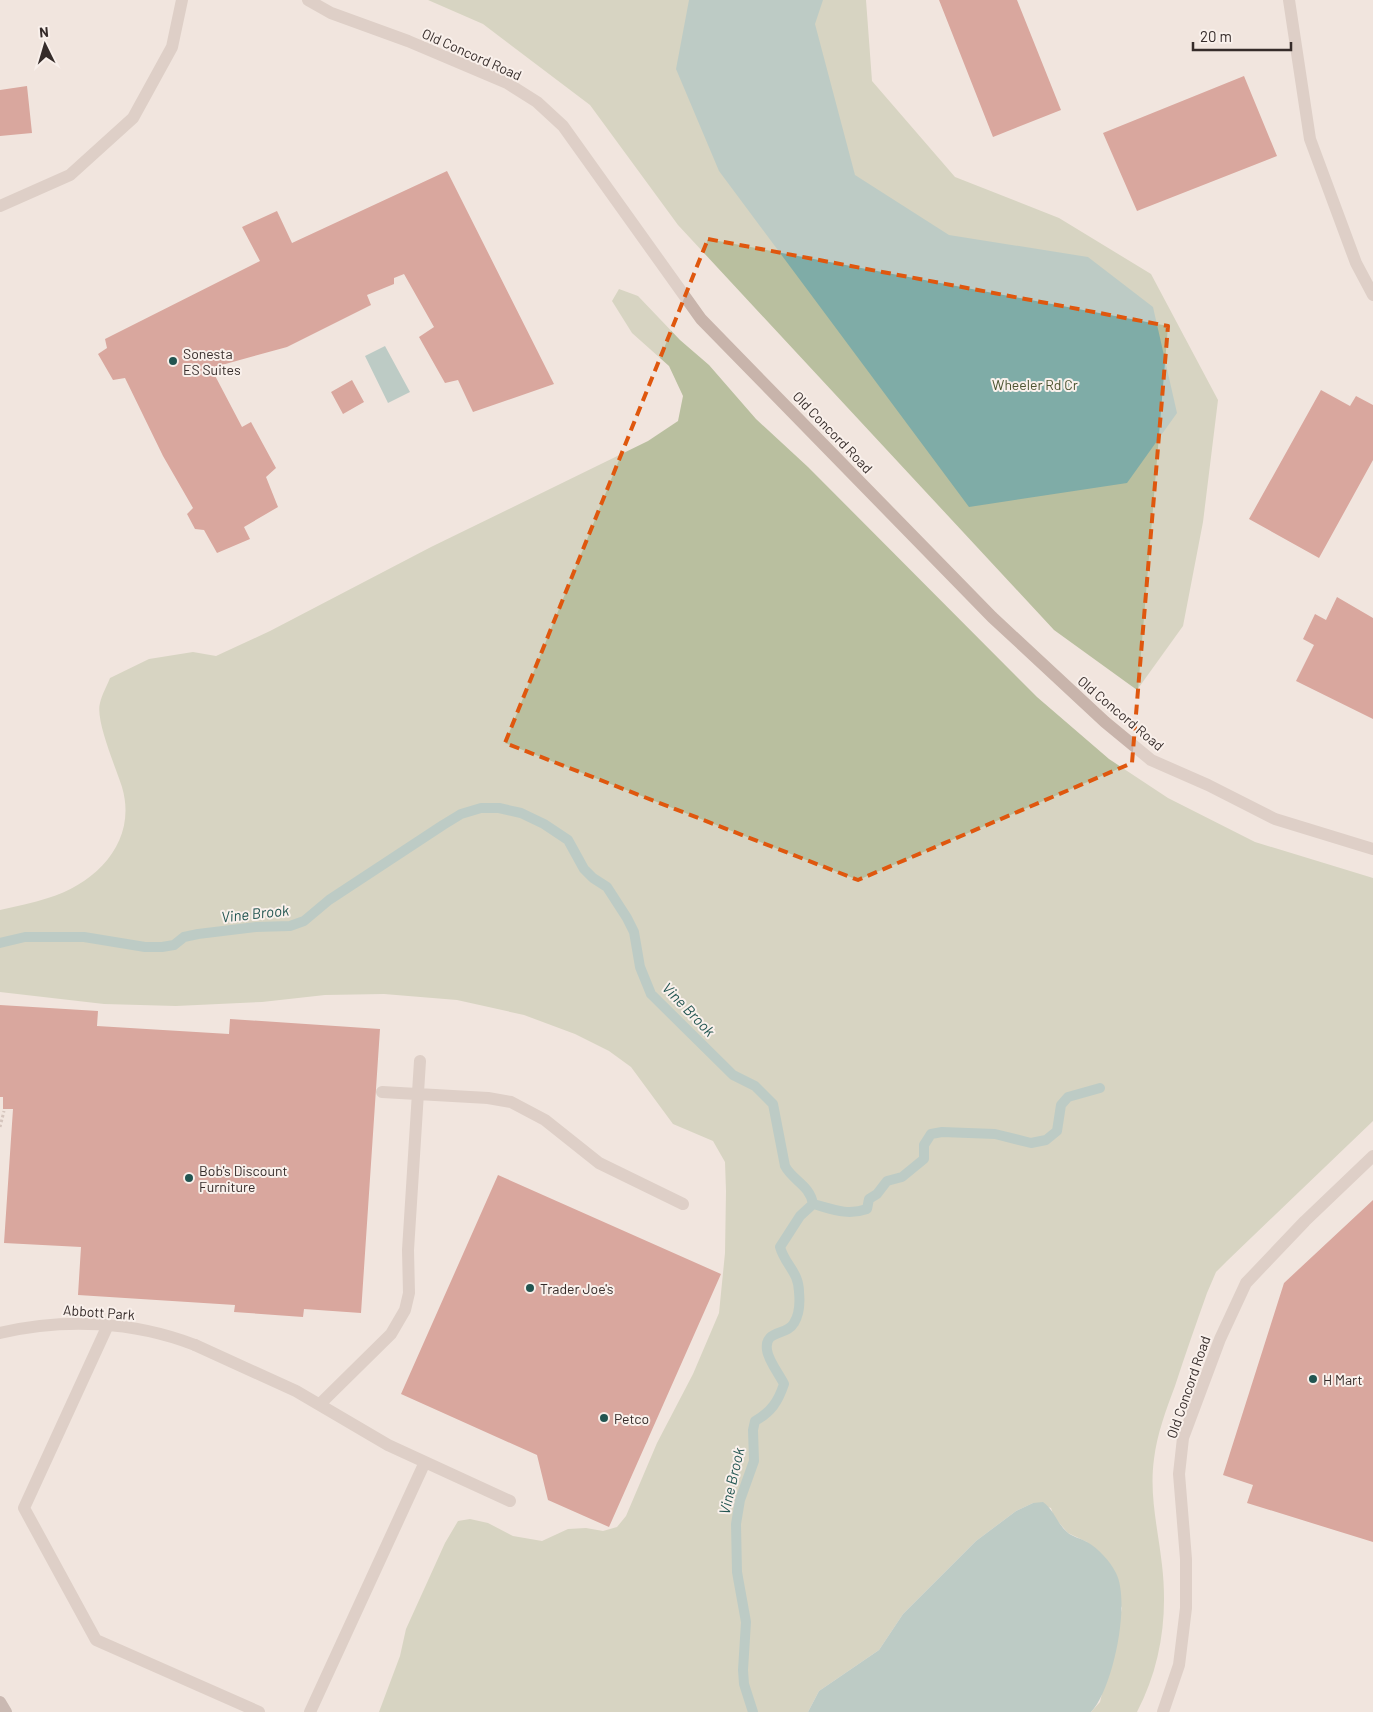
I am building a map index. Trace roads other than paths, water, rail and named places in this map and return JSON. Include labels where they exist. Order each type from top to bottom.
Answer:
[{"type":"main road","points":[[0,1702],[6,1712]]},
{"type":"street","points":[[0,206],[70,175],[132,118],[172,47],[182,0]]},
{"type":"street","name":"Old Concord Road","points":[[308,0],[331,13],[408,42],[507,83],[537,102],[563,126],[701,319],[992,617],[1105,722],[1151,760],[1208,785],[1275,819],[1373,849]]},
{"type":"street","points":[[1289,0],[1310,139],[1356,263],[1373,295]]},
{"type":"street","points":[[320,1404],[391,1334],[398,1326],[405,1310],[408,1293],[408,1250],[420,1061]]},
{"type":"street","points":[[382,1092],[488,1098],[522,1106],[545,1120],[588,1156],[683,1204]]},
{"type":"street","name":"Old Concord Road","points":[[1163,1712],[1179,1665],[1186,1615],[1186,1559],[1179,1474],[1183,1438],[1220,1339],[1246,1284],[1305,1221],[1373,1156]]},
{"type":"street","name":"Abbott Park","points":[[0,1333],[53,1324],[108,1325],[159,1333],[195,1345],[274,1380],[320,1404],[388,1445],[510,1501]]},
{"type":"street","points":[[108,1325],[24,1508],[96,1640],[259,1712]]},
{"type":"street","points":[[310,1712],[425,1462]]},
{"type":"water","points":[[689,0],[823,0],[815,24],[855,175],[949,235],[1088,257],[1153,307],[1177,413],[1127,483],[969,507],[719,171],[676,69]]},
{"type":"water","points":[[385,346],[410,392],[388,403],[365,356]]},
{"type":"water","points":[[1043,1502],[1067,1532],[1096,1548],[1104,1556],[1116,1573],[1120,1586],[1122,1604],[1113,1666],[1099,1701],[1091,1712],[808,1712],[819,1691],[879,1650],[903,1614],[976,1541],[1016,1511],[1033,1503]]},
{"type":"waterway","name":"Vine Brook","points":[[0,943],[25,937],[84,937],[145,947],[162,947],[174,945],[184,937],[198,934],[256,927],[290,926],[304,921],[329,900],[443,825],[461,814],[481,808],[499,808],[521,813],[544,824],[568,840],[584,869],[593,878],[607,887],[627,918],[634,932],[640,967],[651,994],[733,1075],[755,1086],[773,1104],[785,1166],[808,1192],[813,1204],[800,1216],[780,1247],[797,1279],[799,1308],[796,1320],[791,1327],[772,1336],[767,1343],[769,1358],[784,1384],[773,1406],[755,1421],[753,1430],[754,1461],[740,1500],[736,1524],[737,1572],[746,1622],[744,1684],[753,1712]]},
{"type":"waterway","points":[[813,1204],[846,1212],[867,1209],[869,1199],[877,1194],[887,1181],[902,1177],[924,1159],[924,1145],[931,1134],[942,1132],[995,1134],[1031,1143],[1046,1140],[1057,1131],[1061,1105],[1068,1097],[1100,1088]]},
{"type":"place","name":"Sonesta ES Suites","points":[[173,361]]},
{"type":"place","name":"Bob's Discount Furniture","points":[[189,1178]]},
{"type":"place","name":"Trader Joe's","points":[[530,1288]]},
{"type":"place","name":"H Mart","points":[[1313,1379]]},
{"type":"place","name":"Petco","points":[[604,1418]]},
{"type":"park label","name":"Wheeler Rd Cr","points":[[1035,384]]}]
